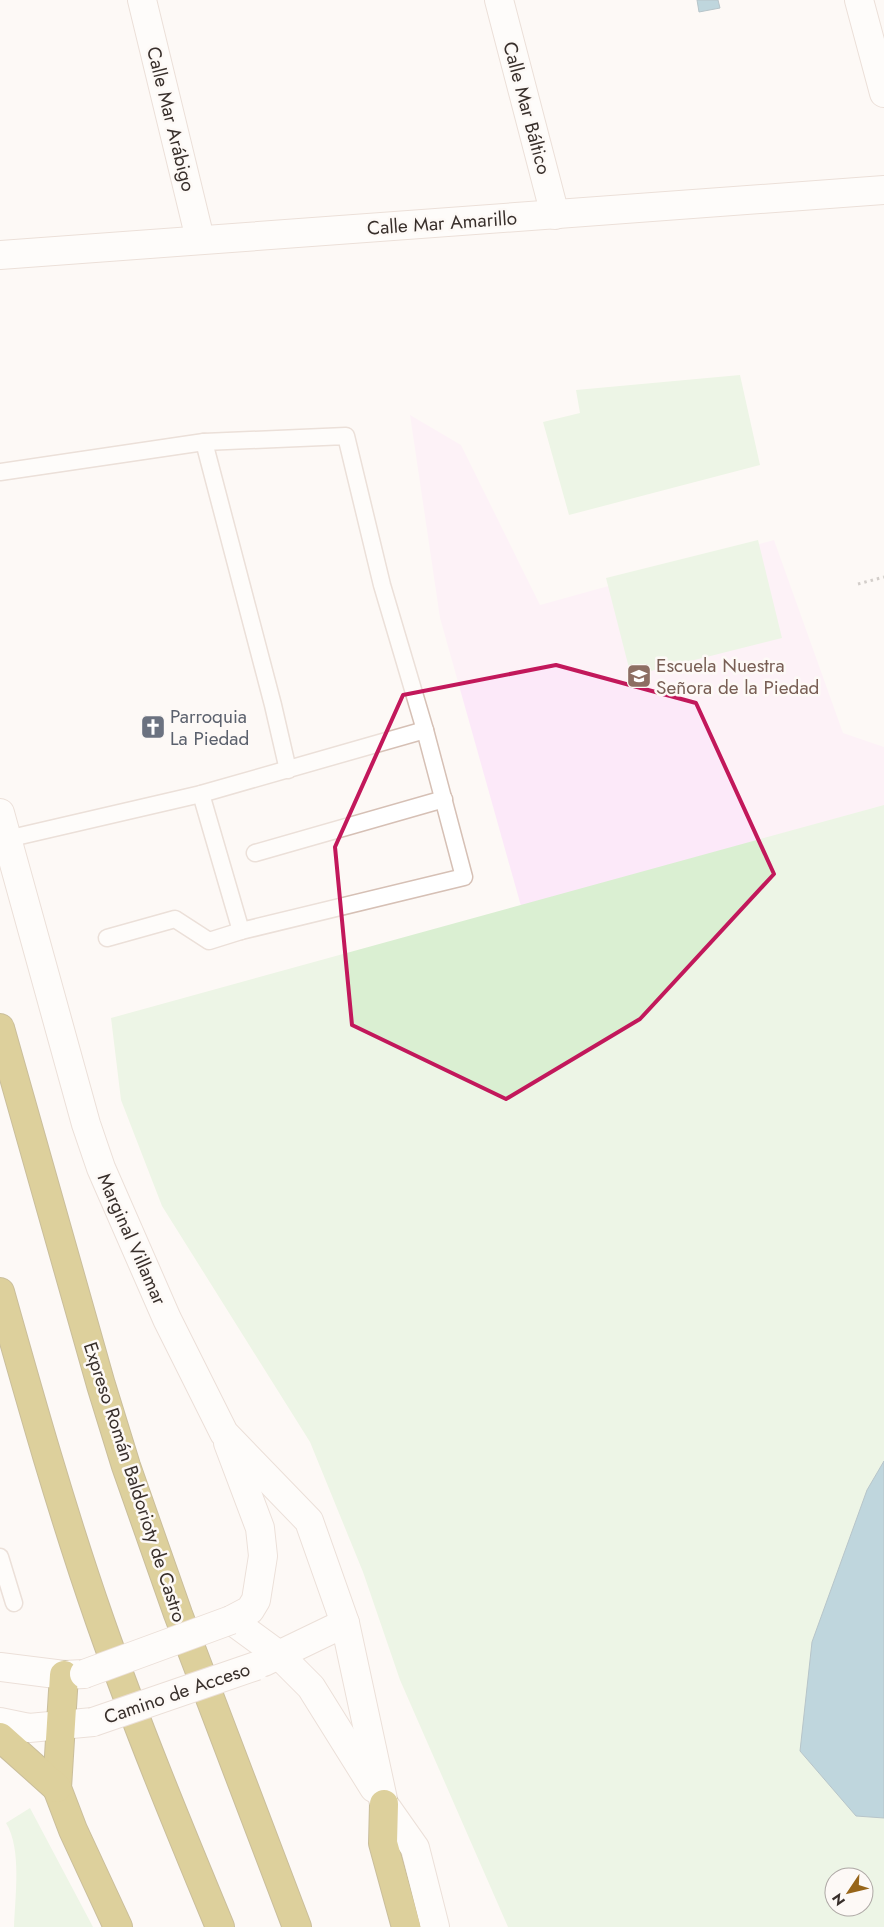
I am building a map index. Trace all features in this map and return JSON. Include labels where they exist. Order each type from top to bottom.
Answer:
[{"type":"highway","name":"Expreso Román Baldorioty de Castro","points":[[0,1028],[101,1385],[126,1466],[178,1614],[297,1927]]},
{"type":"highway","points":[[0,1292],[44,1448],[100,1622],[162,1786],[220,1927]]},
{"type":"highway","points":[[74,1675],[61,1725],[57,1788],[73,1830],[118,1927]]},
{"type":"highway","points":[[0,1737],[57,1788]]},
{"type":"highway","points":[[384,1804],[383,1842],[406,1927]]},
{"type":"street","name":"Calle Mar Arábigo","points":[[142,0],[200,239]]},
{"type":"street","name":"Calle Mar Báltico","points":[[499,0],[555,215]]},
{"type":"street","points":[[859,0],[884,93]]},
{"type":"street","name":"Calle Mar Amarillo","points":[[0,255],[884,190]]},
{"type":"street","name":"Marginal Villamar","points":[[0,813],[86,1124],[101,1168],[167,1319],[224,1433],[308,1521],[345,1623],[384,1804]]},
{"type":"street","points":[[0,1667],[74,1675],[231,1620],[250,1610],[256,1600],[263,1556],[260,1528],[224,1433]]},
{"type":"street","points":[[231,1620],[268,1661],[311,1687],[384,1804],[414,1848],[435,1927]]},
{"type":"street","name":"Camino de Acceso","points":[[0,1722],[29,1728],[93,1722],[268,1661],[345,1623]]},
{"type":"lane","points":[[0,472],[204,442],[346,436],[382,585],[425,730],[464,877],[241,931],[209,941],[175,919],[107,938]]},
{"type":"lane","points":[[204,442],[271,696],[288,770]]},
{"type":"lane","points":[[7,840],[201,794],[425,730]]},
{"type":"lane","points":[[201,794],[241,931]]},
{"type":"lane","points":[[255,853],[444,799]]},
{"type":"lane","points":[[0,1556],[14,1603]]},
{"type":"path","points":[[858,584],[884,577]]},
{"type":"highlighted area","points":[[556,665],[696,703],[774,874],[640,1019],[506,1099],[352,1025],[335,847],[403,695]]},
{"type":"shaded area","name":"Escuela Nuestra Señora de la Piedad","points":[[410,415],[461,445],[540,605],[774,540],[843,733],[884,747],[884,805],[521,906],[440,618]]},
{"type":"green space","points":[[740,375],[760,465],[569,515],[543,422],[580,413],[576,390]]},
{"type":"green space","points":[[758,540],[782,638],[631,676],[606,578]]},
{"type":"green space","points":[[884,805],[884,1461],[867,1490],[855,1816],[884,1818],[884,1927],[508,1927],[400,1680],[363,1572],[310,1442],[162,1206],[121,1100],[111,1018]]},
{"type":"green space","points":[[30,1808],[93,1927],[14,1927],[16,1859],[11,1834],[6,1823]]},
{"type":"water","points":[[697,0],[718,0],[720,8],[699,12]]},
{"type":"water","points":[[884,1461],[884,1818],[856,1816],[800,1751],[812,1642],[867,1490]]},
{"type":"place","name":"Escuela Nuestra Señora de la Piedad","points":[[639,676]]},
{"type":"place","name":"Parroquia La Piedad","points":[[153,727]]}]
